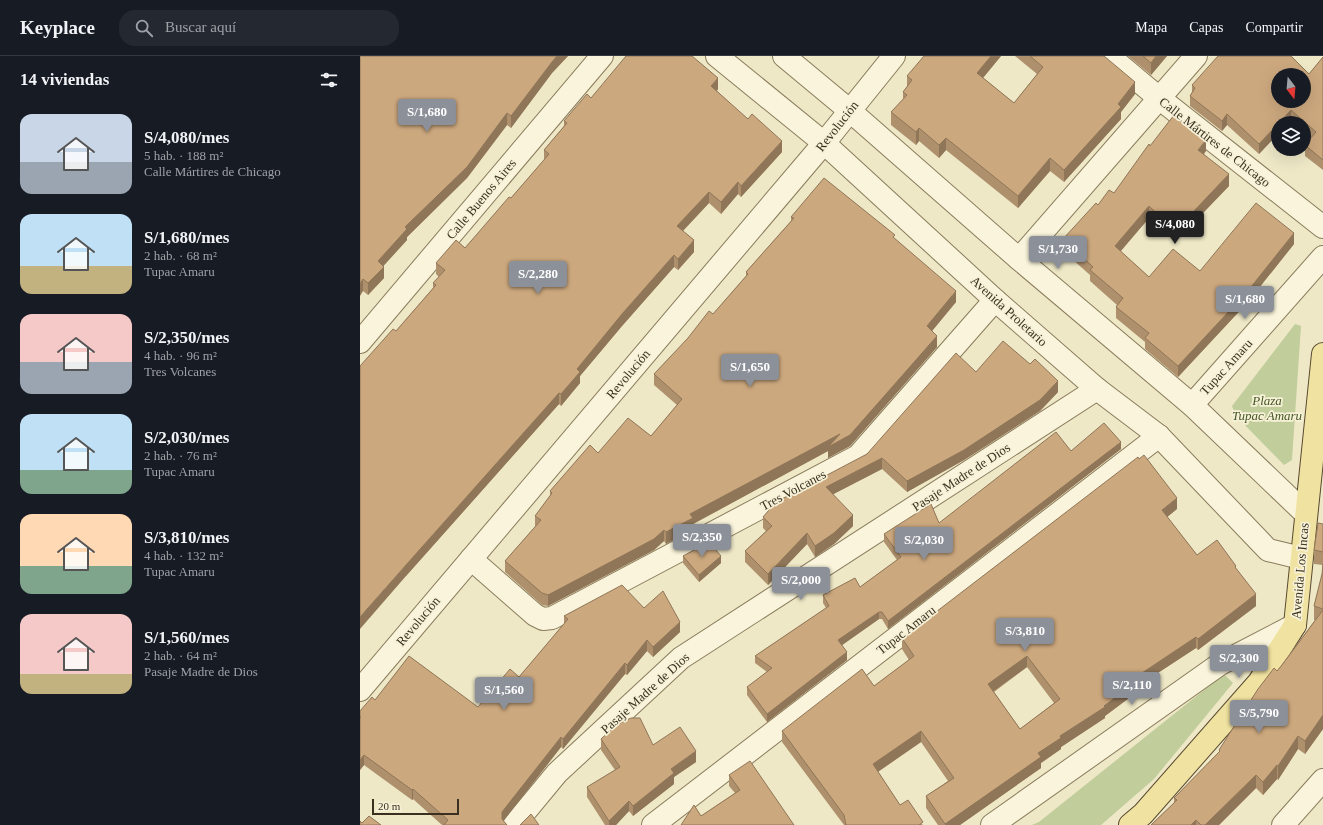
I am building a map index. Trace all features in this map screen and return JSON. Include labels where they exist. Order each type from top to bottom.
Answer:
[{"type":"main road","name":"Avenida Los Incas","points":[[1130,825],[1143,814],[1259,682],[1295,625],[1305,513],[1323,354]]},
{"type":"street","name":"Calle Buenos Aires","points":[[360,342],[602,56]]},
{"type":"street","name":"Avenida Proletario","points":[[717,56],[824,143],[995,300],[1097,388],[1159,436],[1268,550],[1301,558]]},
{"type":"street","points":[[784,56],[849,110],[1019,259],[1192,405],[1305,513]]},
{"type":"street","name":"Revolución","points":[[360,690],[824,143],[849,110],[894,56]]},
{"type":"street","name":"Calle Mártires de Chicago","points":[[1109,56],[1159,98],[1323,227]]},
{"type":"street","points":[[1019,259],[1196,56]]},
{"type":"street","name":"Tupac Amaru","points":[[1192,405],[1323,257]]},
{"type":"street","name":"Tres Volcanes","points":[[471,558],[535,615],[543,619],[552,618],[858,456],[995,300]]},
{"type":"street","name":"Pasaje Madre de Dios","points":[[514,825],[557,773],[681,658],[1097,388]]},
{"type":"street","name":"Tupac Amaru","points":[[653,825],[1159,436]]},
{"type":"street","points":[[992,825],[1220,664],[1295,625]]},
{"type":"street","points":[[1283,825],[1323,780]]},
{"type":"green space","name":"Plaza Tupac Amaru","points":[[1295,324],[1301,326],[1292,460],[1284,465],[1236,416],[1232,406]]},
{"type":"green space","points":[[1224,674],[1233,683],[1154,779],[1101,825],[1032,825],[1039,822]]},
{"type":"building","points":[[360,56],[557,56],[511,116],[507,113],[467,167],[405,227],[407,229],[378,261],[384,267],[368,283],[363,279],[360,284]]},
{"type":"building","points":[[626,56],[692,56],[718,78],[711,86],[748,119],[752,114],[782,141],[741,186],[738,182],[721,202],[709,192],[677,226],[694,240],[678,259],[674,255],[622,314],[577,369],[580,372],[561,394],[559,393],[360,617],[360,366],[393,329],[396,331],[436,285],[433,283],[445,270],[436,263],[456,240],[465,248],[509,197],[511,198],[549,154],[544,150],[567,123],[564,121],[587,94],[591,98]]},
{"type":"building","points":[[924,56],[991,56],[977,73],[1014,103],[1043,67],[1030,56],[1104,56],[1135,82],[1118,104],[1121,107],[1064,170],[1050,158],[1018,196],[946,138],[939,145],[919,128],[916,132],[891,112],[907,95],[903,92],[912,80],[907,76]]},
{"type":"building","points":[[1143,56],[1156,56],[1151,63]]},
{"type":"building","points":[[1218,56],[1291,56],[1303,68],[1271,68],[1271,108],[1311,108],[1311,72],[1323,57],[1323,160],[1311,150],[1311,138],[1316,132],[1311,128],[1311,116],[1298,116],[1291,110],[1285,116],[1271,116],[1271,131],[1259,144],[1227,114],[1222,121],[1190,96],[1195,88],[1192,85]]},
{"type":"building","points":[[1174,115],[1206,140],[1198,150],[1229,174],[1175,231],[1149,206],[1115,246],[1149,277],[1173,249],[1200,271],[1256,203],[1294,233],[1247,292],[1178,366],[1145,338],[1149,333],[1116,307],[1123,298],[1090,270],[1093,267],[1063,239],[1096,203],[1098,205],[1109,190],[1114,193],[1149,144],[1150,146]]},
{"type":"building","points":[[824,178],[895,235],[893,237],[956,291],[927,326],[937,336],[850,435],[828,447],[840,434],[690,514],[693,518],[666,532],[664,530],[654,539],[548,595],[542,593],[505,561],[541,520],[535,516],[552,493],[550,491],[590,445],[598,453],[628,418],[651,436],[682,399],[654,374],[688,338],[709,311],[713,314],[748,274],[746,272],[794,218],[791,217]]},
{"type":"building","points":[[1003,341],[1030,364],[1035,359],[1058,381],[1040,400],[964,450],[907,481],[882,458],[826,487],[853,515],[834,533],[815,546],[807,533],[768,574],[745,551],[772,526],[763,517],[776,502],[867,454],[956,353],[976,372]]},
{"type":"building","points":[[1104,423],[1121,442],[888,621],[882,612],[879,612],[838,640],[847,652],[767,714],[747,687],[772,668],[755,656],[829,606],[823,595],[855,578],[860,587],[901,557],[884,534],[931,504],[939,523],[1056,432],[1071,451]]},
{"type":"building","points":[[1144,455],[1177,498],[1162,510],[1197,555],[1217,540],[1236,566],[1235,567],[1256,594],[1198,639],[1196,637],[1139,675],[1141,678],[1104,706],[1105,707],[1060,736],[1061,738],[1038,753],[1041,757],[945,824],[926,796],[954,778],[921,731],[873,764],[900,805],[908,800],[923,822],[919,825],[846,825],[844,815],[782,731],[862,669],[874,686],[914,656],[902,638],[1138,457],[1139,459]],"holes":[[[1027,656],[1060,699],[1020,729],[988,684]]]},
{"type":"building","points":[[1318,523],[1323,524],[1323,552],[1314,550]]},
{"type":"building","points":[[709,542],[721,556],[699,575],[683,556]]},
{"type":"building","points":[[1323,564],[1323,609],[1314,606]]},
{"type":"building","points":[[622,585],[644,608],[663,591],[680,622],[653,647],[647,640],[627,665],[625,663],[563,739],[561,737],[502,812],[502,819],[507,825],[444,825],[448,820],[413,789],[412,790],[364,755],[360,760],[360,711],[372,697],[375,700],[409,656],[478,707],[510,669],[519,677],[568,619],[564,616]]},
{"type":"building","points":[[1323,610],[1323,715],[1305,741],[1298,736],[1278,766],[1277,765],[1263,782],[1256,775],[1205,825],[1201,825],[1196,820],[1191,825],[1151,825],[1177,800],[1174,798],[1220,751],[1219,750],[1258,689],[1274,668],[1277,671],[1282,665]]},
{"type":"building","points":[[631,718],[640,718],[653,745],[680,727],[696,751],[671,769],[674,773],[633,806],[629,801],[609,821],[587,787],[620,767],[601,739],[616,725]]},
{"type":"building","points":[[750,761],[794,825],[681,825],[694,805],[701,816],[740,790],[729,775]]},
{"type":"building","points":[[531,814],[539,825],[520,825]]},
{"type":"building","points":[[369,816],[381,825],[360,825],[360,821],[362,823]]}]
